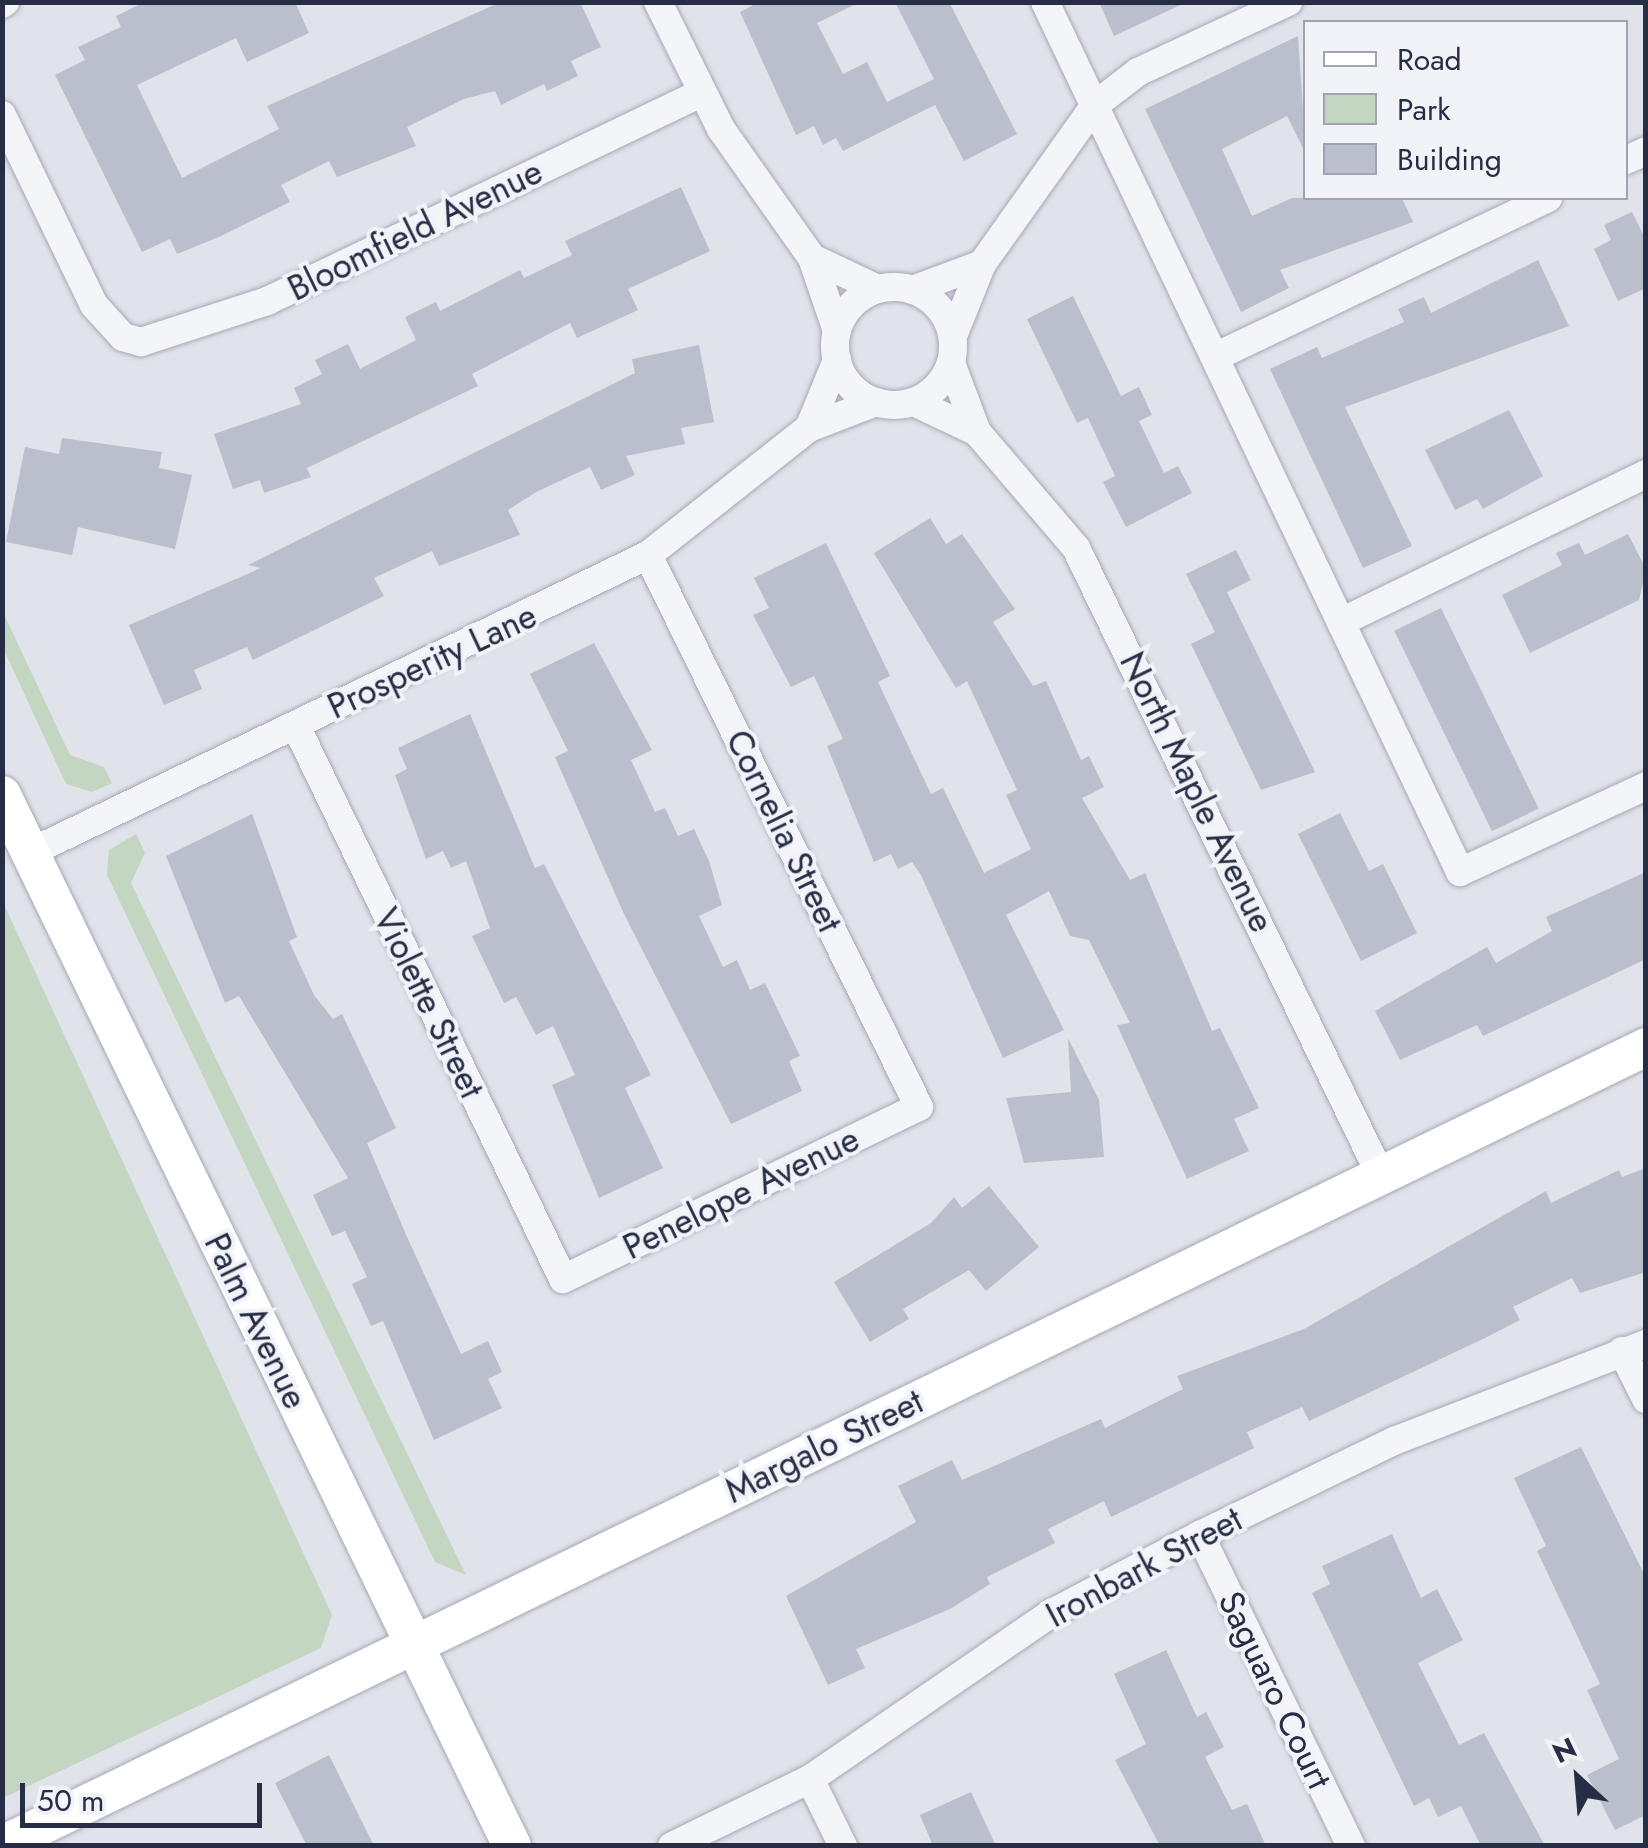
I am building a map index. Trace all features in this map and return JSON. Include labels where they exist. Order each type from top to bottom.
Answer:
[{"type":"street","points":[[658,2],[701,93],[812,258],[837,332],[837,360],[847,382],[876,402]]},
{"type":"street","points":[[1046,2],[1460,872],[1646,786]]},
{"type":"street","points":[[914,402],[952,349],[982,264],[1095,105],[1138,72],[1288,2]]},
{"type":"street","name":"Bloomfield Avenue","points":[[2,115],[94,305],[123,337],[163,339],[252,307],[701,93]]},
{"type":"street","points":[[1215,357],[1544,200]]},
{"type":"street","points":[[812,258],[878,289],[912,290],[982,264]]},
{"type":"street","points":[[837,332],[852,305],[878,289]]},
{"type":"street","name":"North Maple Avenue","points":[[912,290],[942,310],[977,432]]},
{"type":"street","name":"Prosperity Lane","points":[[809,428],[837,360]]},
{"type":"street","name":"North Maple Avenue","points":[[876,402],[914,402],[977,432],[1054,516],[1096,583],[1381,1176]]},
{"type":"street","name":"Prosperity Lane","points":[[30,853],[648,556],[809,428],[876,402]]},
{"type":"street","points":[[1341,622],[1646,474]]},
{"type":"street","name":"Cornelia Street","points":[[648,556],[919,1107]]},
{"type":"street","name":"Violette Street","points":[[296,726],[564,1279]]},
{"type":"street","name":"Palm Avenue","points":[[2,795],[512,1846]]},
{"type":"street","name":"Margalo Street","points":[[2,1846],[1646,1047]]},
{"type":"street","name":"Penelope Avenue","points":[[564,1279],[919,1107]]},
{"type":"street","points":[[1634,1348],[1646,1399]]},
{"type":"street","name":"Ironbark Street","points":[[672,1846],[810,1779],[1050,1614],[1200,1535],[1394,1441],[1634,1348]]},
{"type":"street","name":"Saguaro Court","points":[[1200,1535],[1351,1846]]},
{"type":"street","points":[[810,1779],[843,1846]]},
{"type":"green space","points":[[3,612],[70,755],[104,767],[112,783],[92,792],[66,784],[3,648]]},
{"type":"green space","points":[[136,834],[145,853],[131,883],[466,1575],[435,1562],[107,875],[109,850]]},
{"type":"green space","points":[[2,900],[332,1615],[321,1648],[3,1798]]},
{"type":"building","points":[[145,2],[295,2],[309,33],[247,62],[236,38],[137,85],[182,178],[279,129],[267,106],[494,5],[580,2],[601,47],[571,61],[578,76],[547,91],[544,84],[501,105],[495,91],[464,99],[407,127],[416,146],[337,177],[329,161],[281,185],[290,202],[221,236],[177,254],[170,239],[142,252],[55,75],[85,60],[78,47],[121,27],[116,16]]},
{"type":"building","points":[[759,2],[860,2],[817,23],[843,74],[867,62],[887,102],[934,79],[895,2],[949,2],[1017,134],[964,161],[935,105],[843,151],[836,138],[823,145],[814,126],[796,135],[740,12]]},
{"type":"building","points":[[1099,2],[1187,2],[1114,36]]},
{"type":"building","points":[[1298,36],[1303,148],[1287,116],[1222,149],[1252,216],[1292,198],[1403,200],[1413,222],[1280,270],[1289,288],[1241,312],[1145,109]]},
{"type":"building","points":[[681,187],[710,251],[628,289],[638,310],[577,338],[570,323],[472,374],[478,386],[307,468],[311,477],[264,493],[260,480],[233,489],[214,434],[301,404],[294,388],[322,374],[315,360],[348,344],[360,369],[416,340],[405,317],[436,302],[440,311],[520,270],[524,278],[572,255],[565,241]]},
{"type":"building","points":[[1632,212],[1646,240],[1646,288],[1618,301],[1594,249],[1611,240],[1604,225]]},
{"type":"building","points":[[1538,260],[1569,326],[1345,407],[1412,546],[1363,568],[1270,369],[1317,347],[1322,358],[1404,322],[1398,309],[1424,297],[1431,313]]},
{"type":"building","points":[[1073,296],[1121,396],[1139,387],[1152,415],[1139,421],[1164,473],[1178,466],[1192,493],[1126,527],[1103,482],[1115,476],[1088,418],[1077,423],[1027,319]]},
{"type":"building","points":[[699,345],[714,422],[681,428],[685,444],[626,456],[635,475],[601,490],[590,467],[536,492],[508,510],[520,535],[439,566],[432,551],[374,578],[384,596],[253,660],[247,647],[194,670],[202,689],[164,705],[129,625],[261,568],[248,565],[635,373],[632,359]]},
{"type":"building","points":[[1509,410],[1543,476],[1483,509],[1477,499],[1455,510],[1425,450]]},
{"type":"building","points":[[62,438],[162,452],[159,468],[192,475],[175,549],[78,527],[72,555],[6,542],[25,447],[59,454]]},
{"type":"building","points":[[930,518],[946,544],[962,534],[1015,609],[993,622],[1033,686],[1046,681],[1081,760],[1089,756],[1104,787],[1082,798],[1130,880],[1145,873],[1212,1031],[1220,1028],[1259,1108],[1234,1119],[1249,1151],[1187,1179],[1117,1025],[1130,1023],[1089,940],[1070,936],[1049,891],[1006,915],[1064,1030],[1003,1058],[921,875],[912,862],[898,869],[891,854],[874,862],[827,746],[843,739],[814,676],[791,687],[753,615],[769,608],[754,578],[826,543],[890,676],[878,682],[931,794],[943,788],[984,873],[1031,849],[1006,795],[1017,790],[967,681],[956,688],[874,553]]},
{"type":"building","points":[[1628,534],[1646,569],[1639,600],[1530,653],[1502,595],[1562,565],[1556,553],[1579,543],[1585,555]]},
{"type":"building","points":[[1236,550],[1251,580],[1227,592],[1315,772],[1261,790],[1191,644],[1215,632],[1186,574]]},
{"type":"building","points":[[1441,608],[1539,808],[1492,831],[1394,631]]},
{"type":"building","points":[[594,643],[652,750],[631,760],[655,812],[665,808],[678,836],[694,829],[709,861],[722,905],[699,916],[723,967],[737,960],[750,990],[765,983],[800,1056],[789,1061],[802,1091],[731,1124],[624,914],[555,757],[568,751],[530,674]]},
{"type":"building","points":[[470,714],[535,868],[544,864],[651,1075],[625,1088],[663,1168],[599,1198],[552,1085],[575,1075],[553,1026],[536,1035],[516,997],[504,1003],[472,936],[490,928],[466,861],[451,868],[443,851],[426,859],[395,775],[407,769],[398,748]]},
{"type":"building","points":[[1340,813],[1369,871],[1383,864],[1417,933],[1361,961],[1298,834]]},
{"type":"building","points":[[252,814],[297,937],[289,941],[314,995],[333,1019],[342,1014],[396,1128],[367,1143],[407,1237],[461,1354],[488,1341],[502,1372],[488,1379],[502,1408],[434,1440],[383,1321],[371,1326],[352,1284],[367,1277],[345,1231],[332,1236],[313,1195],[348,1178],[239,996],[225,1003],[166,856]]},
{"type":"building","points":[[1646,872],[1646,959],[1483,1036],[1477,1025],[1400,1060],[1375,1011],[1487,947],[1496,963],[1552,931],[1546,917]]},
{"type":"building","points":[[1068,1038],[1099,1100],[1104,1157],[1024,1163],[1006,1098],[1071,1092]]},
{"type":"building","points":[[1646,1168],[1646,1272],[1580,1293],[1572,1278],[1513,1307],[1520,1320],[1485,1338],[1309,1421],[1302,1407],[1247,1432],[1254,1448],[1111,1517],[1104,1501],[1048,1529],[1055,1543],[987,1577],[990,1584],[950,1609],[856,1649],[865,1668],[828,1685],[786,1596],[916,1522],[898,1486],[952,1460],[962,1480],[1101,1419],[1105,1428],[1183,1389],[1177,1376],[1304,1329],[1546,1191],[1551,1203],[1619,1170],[1622,1177]]},
{"type":"building","points":[[989,1186],[1039,1247],[986,1291],[969,1270],[903,1309],[909,1319],[870,1342],[834,1282],[931,1223],[954,1197],[962,1208]]},
{"type":"building","points":[[1581,1447],[1646,1578],[1646,1815],[1615,1830],[1587,1775],[1619,1759],[1587,1690],[1600,1684],[1537,1551],[1546,1546],[1514,1478]]},
{"type":"building","points":[[1392,1534],[1421,1598],[1437,1589],[1463,1640],[1418,1663],[1459,1745],[1484,1733],[1545,1846],[1481,1846],[1461,1806],[1438,1817],[1429,1798],[1414,1806],[1312,1593],[1330,1584],[1322,1566]]},
{"type":"building","points":[[1166,1650],[1197,1717],[1206,1712],[1224,1747],[1205,1757],[1232,1810],[1247,1804],[1266,1846],[1160,1846],[1115,1760],[1146,1744],[1114,1674]]},
{"type":"building","points":[[329,1755],[374,1846],[307,1846],[275,1783]]},
{"type":"building","points":[[971,1792],[996,1846],[933,1846],[920,1815]]}]
